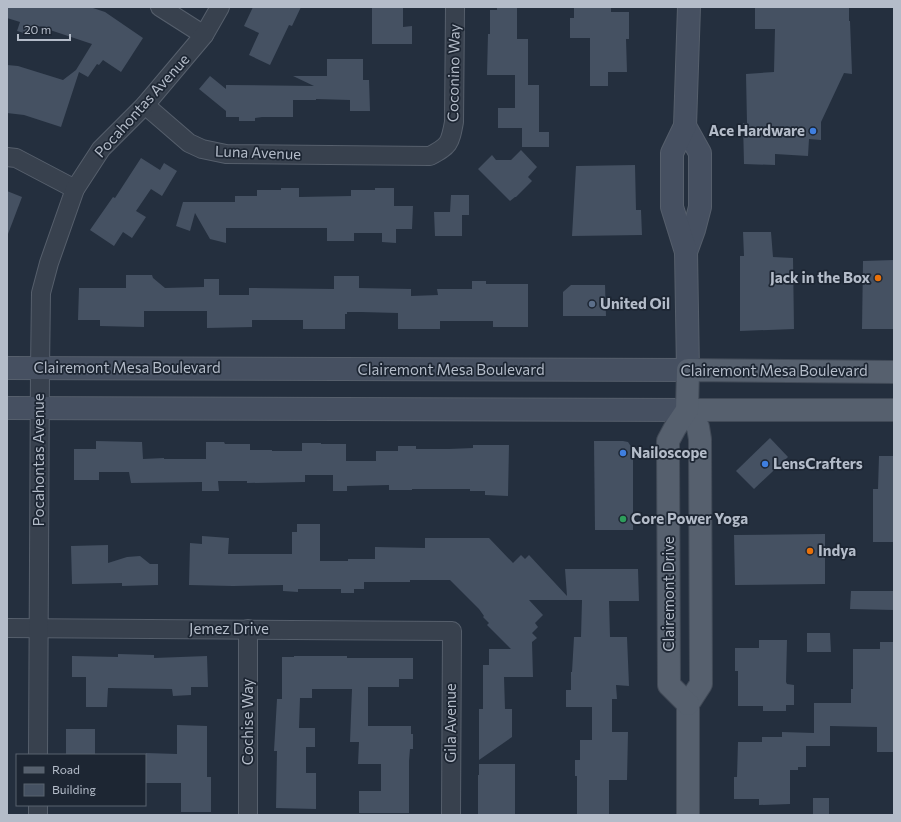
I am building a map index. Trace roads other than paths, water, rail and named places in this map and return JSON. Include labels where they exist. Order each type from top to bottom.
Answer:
[{"type":"main road","points":[[687,410],[688,370],[686,252],[672,207],[672,153],[685,126],[689,7]]},
{"type":"main road","points":[[685,126],[700,153],[700,207],[686,252]]},
{"type":"main road","name":"Clairemont Mesa Boulevard","points":[[7,368],[894,372]]},
{"type":"main road","points":[[7,408],[894,410]]},
{"type":"main road","name":"Clairemont Drive","points":[[687,410],[698,427],[700,439],[701,684],[688,704],[669,685],[668,651],[668,441],[687,410]]},
{"type":"main road","points":[[688,704],[688,815]]},
{"type":"street","points":[[160,7],[204,36]]},
{"type":"street","name":"Pocahontas Avenue","points":[[38,754],[41,293],[49,263],[75,189],[101,150],[145,105],[204,36],[220,7]]},
{"type":"street","name":"Coconino Way","points":[[363,155],[430,156],[444,148],[451,137],[454,122],[455,7]]},
{"type":"street","name":"Luna Avenue","points":[[145,105],[189,143],[202,150],[226,154],[363,155]]},
{"type":"street","points":[[7,157],[16,158],[75,189]]},
{"type":"street","name":"Jemez Drive","points":[[7,628],[452,631]]},
{"type":"street","name":"Cochise Way","points":[[248,629],[248,815]]},
{"type":"street","name":"Gila Avenue","points":[[451,815],[452,631]]},
{"type":"place","name":"Ace Hardware","points":[[813,131]]},
{"type":"place","name":"Jack in the Box","points":[[878,278]]},
{"type":"place","name":"United Oil","points":[[592,304]]},
{"type":"place","name":"Nailoscope","points":[[623,453]]},
{"type":"place","name":"LensCrafters","points":[[765,464]]},
{"type":"place","name":"Core Power Yoga","points":[[623,519]]},
{"type":"place","name":"Indya","points":[[810,551]]}]
